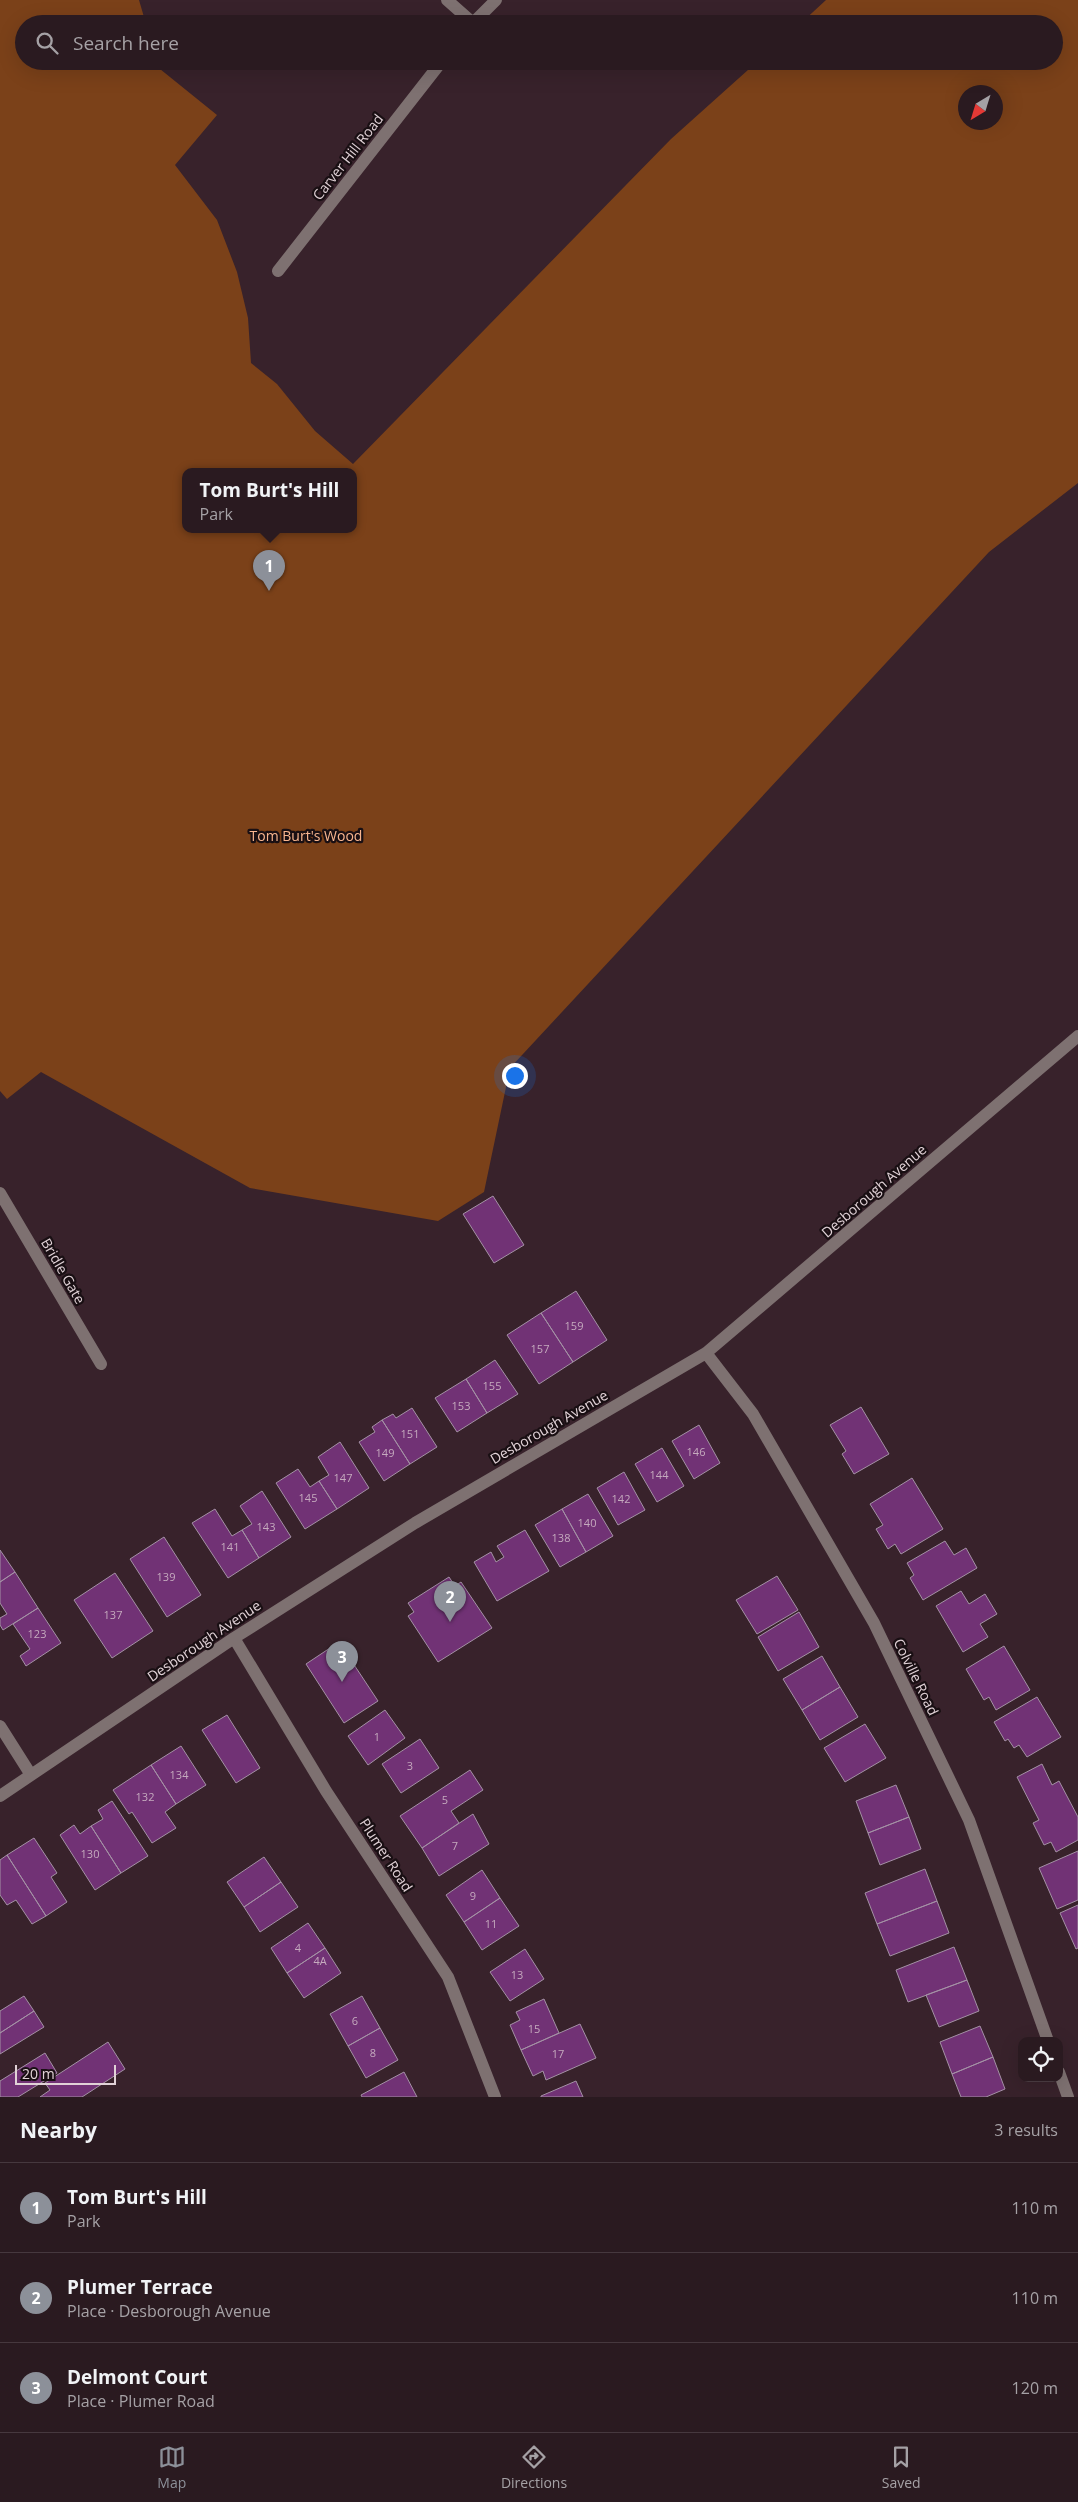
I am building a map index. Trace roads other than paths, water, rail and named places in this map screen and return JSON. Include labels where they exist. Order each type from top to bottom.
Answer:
[{"type":"street","points":[[447,0],[463,15]]},
{"type":"street","points":[[480,15],[496,0]]},
{"type":"street","name":"Carver Hill Road","points":[[278,271],[435,70]]},
{"type":"street","name":"Desborough Avenue","points":[[0,1796],[234,1638],[414,1523],[706,1353],[1078,1036]]},
{"type":"street","name":"Bridle Gate","points":[[0,1193],[101,1364]]},
{"type":"street","name":"Colville Road","points":[[706,1353],[753,1414],[874,1623],[969,1820],[1047,2037]]},
{"type":"street","name":"Plumer Road","points":[[234,1638],[326,1790],[448,1977],[495,2097]]},
{"type":"street","points":[[0,1726],[31,1775]]},
{"type":"street","points":[[1063,2082],[1068,2097]]},
{"type":"place","name":"Tom Burt's Hill","points":[[269,591]]},
{"type":"place","name":"Plumer Terrace","points":[[450,1622]]},
{"type":"place","name":"Delmont Court","points":[[342,1682]]},
{"type":"park label","name":"Tom Burt's Wood","points":[[306,836]]}]
